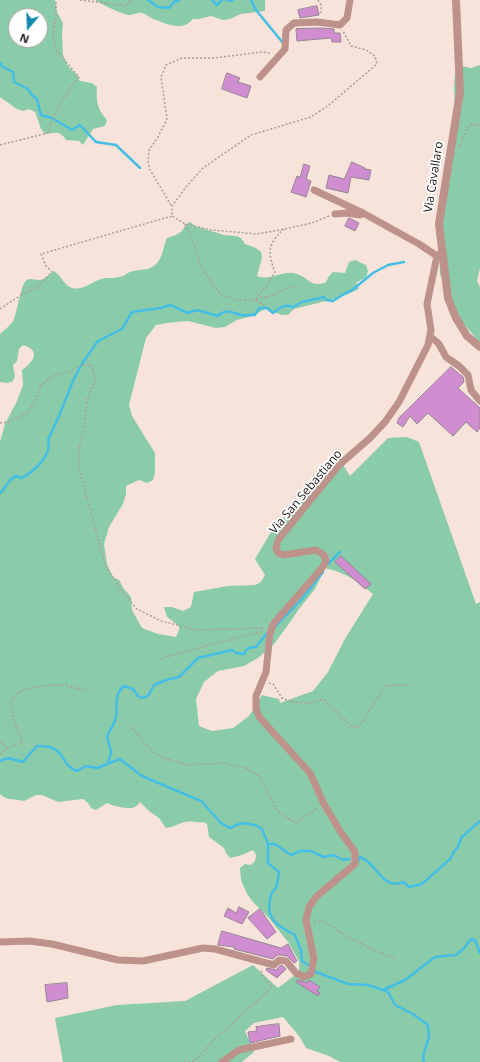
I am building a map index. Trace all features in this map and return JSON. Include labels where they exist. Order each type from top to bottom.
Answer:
[{"type":"street","points":[[260,77],[285,49],[286,30],[294,23],[317,22],[340,25],[346,18],[350,0]]},
{"type":"street","name":"Via Cavallaro","points":[[456,0],[460,92],[439,224],[440,254],[448,298],[456,318],[467,336],[480,347]]},
{"type":"street","points":[[314,190],[370,217],[440,254]]},
{"type":"street","points":[[335,214],[347,213],[370,217]]},
{"type":"street","name":"Via San Sebastiano","points":[[0,942],[29,941],[52,944],[86,953],[124,960],[143,961],[203,948],[215,949],[274,965],[279,960],[286,961],[296,973],[304,977],[311,974],[314,959],[306,920],[309,907],[317,896],[355,864],[355,852],[340,831],[324,804],[310,773],[260,718],[256,709],[256,696],[266,672],[274,623],[322,568],[326,561],[324,555],[316,550],[284,555],[278,553],[276,548],[278,540],[339,465],[370,438],[385,422],[411,379],[428,345],[431,330],[427,304],[440,254]]},
{"type":"street","points":[[430,336],[439,344],[446,357],[459,366],[468,375],[471,390],[480,401]]},
{"type":"street","points":[[222,1062],[239,1050],[291,1039]]},
{"type":"path","points":[[0,145],[48,133],[58,106],[79,77],[56,50],[53,36],[56,17],[56,0]]},
{"type":"path","points":[[80,0],[126,6],[131,0]]},
{"type":"path","points":[[317,22],[320,15],[321,5],[318,0]]},
{"type":"path","points":[[172,206],[203,168],[230,148],[251,135],[311,117],[329,105],[377,64],[375,56],[366,50],[351,46],[340,25]]},
{"type":"path","points":[[172,216],[172,206],[150,170],[148,161],[149,150],[158,137],[166,119],[161,77],[166,66],[182,58],[213,58],[262,52],[280,55]]},
{"type":"path","points":[[459,151],[468,126],[475,124],[480,126]]},
{"type":"path","points":[[0,309],[24,293],[36,288],[52,272],[46,266],[41,254],[172,216],[185,224],[212,230],[257,234],[312,223],[335,214]]},
{"type":"path","points":[[185,224],[191,236],[200,264],[210,282],[220,294],[237,300],[255,299],[274,295],[285,289],[298,285]]},
{"type":"path","points":[[255,299],[268,284],[274,272],[270,260],[270,246],[278,234],[285,229]]},
{"type":"path","points":[[255,299],[264,306]]},
{"type":"path","points":[[0,423],[9,422],[28,412],[35,402],[42,386],[54,374],[70,371],[81,365],[91,365],[96,378],[87,401],[84,427],[78,448],[79,467],[105,565],[121,590],[137,610],[162,620],[197,630],[272,628]]},
{"type":"path","points":[[160,659],[272,628]]},
{"type":"path","points":[[258,692],[269,683],[273,684],[282,698],[292,702],[310,703],[325,700],[351,726],[359,727],[385,686],[412,686]]},
{"type":"path","points":[[0,754],[8,748],[22,743],[12,712],[12,700],[17,692],[36,687],[59,685],[90,691]]},
{"type":"path","points":[[130,725],[149,748],[159,756],[186,765],[224,763],[246,768],[260,777],[278,812],[296,823],[324,804]]},
{"type":"path","points":[[0,742],[8,748]]},
{"type":"path","points":[[313,928],[314,922],[323,920],[338,931],[372,950],[395,958]]},
{"type":"path","points":[[184,1062],[195,1061],[213,1041],[272,987],[263,977],[261,968],[263,962]]},
{"type":"green space","points":[[0,0],[55,0],[57,12],[63,23],[63,55],[68,66],[77,75],[80,81],[92,83],[97,87],[98,105],[107,120],[105,126],[93,129],[83,145],[79,141],[66,140],[59,133],[45,134],[41,129],[35,112],[29,109],[23,111],[17,109],[0,97]]},
{"type":"green space","points":[[95,0],[265,0],[265,11],[241,14],[230,19],[223,20],[211,16],[193,19],[184,25],[174,26],[153,19],[142,13],[130,15],[122,13]]},
{"type":"green space","points":[[456,65],[471,68],[480,65],[480,268],[477,281],[480,287],[480,343],[454,312],[440,274],[438,217],[455,119],[454,85]]},
{"type":"green space","points":[[190,222],[195,226],[224,235],[236,236],[241,238],[245,244],[256,248],[261,252],[262,258],[257,276],[271,277],[285,273],[294,273],[313,283],[321,284],[326,282],[333,272],[345,273],[349,262],[355,260],[366,265],[368,271],[366,277],[356,283],[359,289],[338,298],[294,309],[288,315],[282,315],[265,309],[253,316],[237,320],[225,327],[216,328],[188,321],[156,325],[146,338],[129,405],[132,416],[155,453],[155,473],[153,480],[147,483],[139,480],[126,486],[126,494],[123,504],[109,527],[104,544],[107,564],[113,577],[119,580],[131,597],[132,610],[142,628],[158,634],[176,637],[179,626],[167,617],[164,607],[172,607],[183,611],[191,607],[194,592],[228,586],[255,585],[261,582],[265,575],[255,559],[274,527],[311,492],[340,460],[350,476],[388,438],[407,437],[419,442],[476,604],[480,602],[480,1062],[340,1062],[329,1056],[306,1048],[299,1036],[283,1017],[254,1023],[245,1031],[254,1052],[242,1062],[63,1062],[55,1018],[117,1005],[185,1001],[253,965],[278,988],[299,972],[299,961],[288,942],[268,917],[252,901],[241,880],[240,868],[245,864],[251,865],[255,861],[256,855],[253,850],[230,858],[224,848],[209,837],[207,824],[202,822],[183,822],[166,828],[159,818],[140,802],[132,808],[123,808],[107,803],[96,810],[91,808],[83,799],[58,802],[42,795],[36,795],[24,801],[8,799],[0,794],[0,442],[5,424],[17,401],[23,385],[22,370],[32,360],[34,353],[29,347],[23,345],[19,349],[17,361],[13,365],[15,377],[12,382],[0,382],[0,334],[13,321],[21,292],[27,280],[41,280],[54,271],[69,287],[76,289],[87,286],[101,279],[120,277],[133,271],[148,269],[154,266],[159,260],[167,238],[176,235],[184,228],[185,225]],"holes":[[[325,568],[339,572],[373,594],[346,637],[328,672],[313,691],[280,703],[279,699],[262,695],[249,716],[233,728],[212,731],[199,726],[196,699],[204,682],[218,671],[244,666],[258,658],[274,644],[315,589]]]},
{"type":"building","points":[[317,6],[319,15],[300,18],[298,10]]},
{"type":"building","points":[[296,29],[334,29],[334,33],[340,33],[341,42],[332,42],[331,38],[297,41]]},
{"type":"building","points":[[227,73],[240,78],[238,82],[251,86],[247,98],[222,89]]},
{"type":"building","points":[[352,162],[365,169],[371,170],[369,180],[351,177],[348,193],[326,188],[329,175],[344,179]]},
{"type":"building","points":[[304,164],[310,166],[306,179],[311,181],[306,197],[291,192],[297,176],[300,177]]},
{"type":"building","points":[[349,218],[359,223],[355,231],[345,226]]},
{"type":"building","points":[[451,367],[463,377],[464,382],[458,388],[480,408],[480,428],[477,432],[466,422],[453,436],[428,413],[417,424],[410,416],[403,427],[397,423],[399,418]]},
{"type":"building","points":[[341,556],[371,584],[365,589],[335,562]]},
{"type":"building","points":[[239,907],[249,912],[242,924],[224,916],[228,908],[236,913]]},
{"type":"building","points":[[260,909],[276,932],[267,939],[248,918]]},
{"type":"building","points":[[222,931],[281,948],[288,944],[297,961],[294,963],[287,956],[277,955],[273,959],[234,949],[234,947],[218,945]]},
{"type":"building","points":[[281,965],[286,969],[277,978],[266,970],[267,968],[276,970]]},
{"type":"building","points":[[298,980],[307,983],[309,980],[320,987],[317,991],[320,993],[318,996],[296,982]]},
{"type":"building","points":[[67,983],[68,998],[47,1002],[45,985]]},
{"type":"building","points":[[279,1024],[280,1036],[250,1043],[248,1032],[257,1031],[256,1027]]},
{"type":"waterway","points":[[148,0],[158,7],[169,8],[174,2],[180,0]]},
{"type":"waterway","points":[[212,0],[217,5],[222,0]]},
{"type":"waterway","points":[[227,0],[233,0]]},
{"type":"waterway","points":[[251,0],[256,10],[283,43]]},
{"type":"waterway","points":[[0,63],[3,67],[13,72],[14,82],[28,89],[37,99],[41,115],[52,118],[72,130],[80,125],[96,142],[116,145],[140,168]]},
{"type":"waterway","points":[[0,493],[13,477],[16,476],[21,478],[26,476],[45,457],[48,451],[48,440],[81,365],[98,341],[122,329],[132,312],[161,308],[170,305],[188,313],[197,310],[218,316],[227,311],[244,315],[255,315],[259,308],[267,308],[273,313],[283,307],[293,307],[302,302],[324,297],[326,300],[333,301],[351,291],[373,273],[388,265],[404,262]]},
{"type":"waterway","points":[[328,564],[340,552]]},
{"type":"waterway","points":[[275,627],[302,599],[323,572]]},
{"type":"waterway","points":[[108,764],[111,752],[107,736],[114,724],[118,693],[124,686],[133,689],[138,696],[142,698],[148,696],[154,685],[179,677],[198,658],[232,650],[236,653],[244,654],[248,648],[256,647],[267,633]]},
{"type":"waterway","points":[[0,761],[8,758],[23,762],[37,746],[54,748],[58,751],[67,764],[77,771],[86,766],[97,768],[120,759],[142,776],[201,801],[221,823],[230,828],[242,823],[255,825],[262,829],[268,844],[268,863],[279,872],[276,888],[271,895],[269,910],[274,920],[278,924],[295,935],[301,951],[302,961],[310,966]]},
{"type":"waterway","points":[[358,862],[360,857],[366,860],[385,880],[390,883],[396,884],[404,882],[409,887],[422,884],[451,858],[458,847],[461,838],[480,821]]},
{"type":"waterway","points":[[268,844],[275,844],[291,855],[300,851],[310,851],[324,857],[334,855],[343,860],[349,859]]},
{"type":"waterway","points":[[383,990],[405,980],[435,957],[456,955],[471,939],[475,940],[480,953]]},
{"type":"waterway","points":[[314,970],[348,984],[368,985],[388,992],[395,1005],[413,1014],[428,1025],[429,1037],[423,1056],[424,1062]]}]
